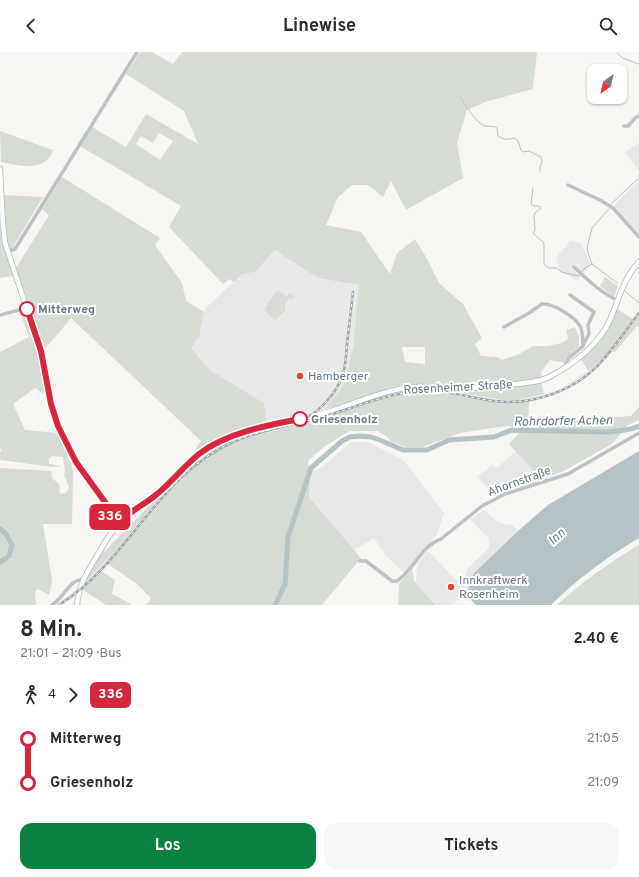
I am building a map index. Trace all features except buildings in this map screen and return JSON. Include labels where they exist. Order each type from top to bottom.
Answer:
[{"type":"main road","points":[[0,170],[3,225],[7,252],[41,351],[51,404],[58,426],[76,462],[110,509],[118,514],[123,520],[121,525],[114,526]]},
{"type":"main road","name":"Rosenheimer Straße","points":[[123,520],[129,514],[158,494],[191,460],[201,452],[220,442],[244,433],[325,412],[404,388],[472,388],[520,384],[542,380],[564,368],[589,349],[602,335],[628,276],[639,262]]},
{"type":"main road","points":[[110,509],[109,520],[114,526]]},
{"type":"main road","points":[[110,517],[118,514]]},
{"type":"main road","name":"Rosenheimer Straße","points":[[118,514],[129,514]]},
{"type":"main road","points":[[77,605],[82,580],[114,526]]},
{"type":"street","points":[[7,252],[15,249],[137,52]]},
{"type":"street","points":[[624,126],[628,126],[635,118],[639,116]]},
{"type":"street","points":[[568,184],[613,208],[639,238]]},
{"type":"street","points":[[574,267],[594,285],[617,300]]},
{"type":"street","points":[[564,368],[569,358],[583,346],[589,334],[588,325],[594,312],[570,295]]},
{"type":"street","points":[[504,327],[542,304],[549,305],[556,307],[572,317],[580,326],[583,334],[583,346]]},
{"type":"street","points":[[0,315],[27,308]]},
{"type":"street","name":"Ahornstraße","points":[[360,561],[366,561],[392,581],[397,581],[431,544],[441,539],[482,506],[505,494],[568,474],[639,433]]},
{"type":"street","points":[[52,605],[59,600],[73,583],[82,580]]},
{"type":"shaded area","points":[[140,52],[152,52],[173,64],[182,52],[537,52],[533,89],[488,101],[467,110],[457,143],[463,178],[406,210],[391,181],[383,197],[368,185],[352,185],[338,197],[326,225],[361,232],[390,274],[397,253],[415,239],[439,283],[463,304],[482,338],[475,344],[481,356],[497,357],[502,360],[519,354],[533,346],[547,346],[562,343],[568,339],[566,330],[575,327],[579,337],[579,346],[571,354],[566,363],[550,360],[541,372],[542,378],[484,385],[402,385],[326,409],[344,384],[347,376],[353,349],[359,285],[318,278],[275,250],[255,272],[242,274],[234,282],[230,279],[223,284],[169,227],[181,206],[80,146],[92,127],[126,147],[146,114],[198,144],[184,111],[126,74]],"holes":[[[159,133],[173,141],[160,160],[136,144],[141,136],[153,143]],[[402,347],[425,347],[425,364],[405,362]]]},
{"type":"shaded area","points":[[0,131],[53,150],[52,153],[46,161],[36,165],[24,166],[1,162]]},
{"type":"shaded area","points":[[639,143],[639,171],[625,152]]},
{"type":"shaded area","points":[[62,177],[160,238],[155,245],[182,283],[186,301],[204,312],[199,337],[191,348],[210,370],[264,403],[266,421],[222,438],[200,450],[195,450],[201,441],[71,318],[45,349],[16,268],[49,215],[42,209]]},
{"type":"shaded area","points":[[639,181],[639,238],[612,207]]},
{"type":"shaded area","points":[[3,195],[43,197],[13,247],[14,248],[11,250],[8,247]]},
{"type":"shaded area","points":[[0,225],[2,241],[13,276],[0,278]]},
{"type":"shaded area","points":[[570,241],[581,243],[590,264],[578,281],[560,270],[556,258]]},
{"type":"shaded area","points":[[275,250],[318,278],[360,285],[353,349],[346,381],[337,396],[326,409],[266,421],[264,403],[210,370],[191,348],[199,337],[206,308],[242,274],[255,272]]},
{"type":"shaded area","points":[[605,277],[618,286],[614,297],[600,286]]},
{"type":"shaded area","points":[[277,290],[287,297],[290,293],[295,297],[288,299],[285,305],[285,311],[275,320],[264,310]]},
{"type":"shaded area","points":[[617,309],[633,319],[605,357],[588,371],[581,359],[603,337]]},
{"type":"shaded area","points":[[639,311],[639,315],[612,352],[590,375],[568,389],[549,397],[512,403],[493,402],[439,393],[422,392],[398,394],[306,424],[250,437],[222,448],[204,459],[175,485],[101,571],[75,596],[61,605],[55,605],[83,585],[98,570],[176,479],[198,460],[221,446],[235,439],[322,416],[397,391],[436,389],[512,401],[552,392],[563,387],[588,371],[605,357]]},
{"type":"shaded area","points":[[20,312],[22,312],[23,315],[26,314],[35,342],[43,376],[44,394],[35,388],[13,404],[25,430],[58,433],[69,453],[67,457],[71,463],[73,471],[72,524],[43,524],[52,580],[49,595],[38,589],[35,592],[36,605],[0,605],[0,468],[51,471],[52,478],[59,484],[60,494],[66,493],[69,487],[64,475],[65,471],[63,457],[52,456],[49,459],[49,464],[61,466],[53,467],[0,460],[0,452],[2,450],[0,449],[0,352],[29,337]]},
{"type":"shaded area","points":[[639,315],[639,328],[637,326],[615,352],[612,352]]},
{"type":"shaded area","points":[[541,382],[544,394],[512,401],[436,389],[478,390]]},
{"type":"shaded area","points":[[422,392],[502,403],[529,401],[528,423],[631,416],[639,407],[639,420],[628,425],[612,444],[562,472],[541,479],[509,444],[524,428],[506,426],[460,433],[423,447],[406,447],[392,442],[386,436],[377,431],[349,431],[324,447],[308,461],[310,472],[309,497],[361,558],[322,605],[146,605],[151,598],[137,584],[108,564],[180,481],[199,464],[222,449],[244,439],[306,423],[368,403],[395,396]]},
{"type":"shaded area","points":[[351,442],[367,442],[404,461],[444,513],[436,536],[404,573],[386,556],[374,538],[354,550],[309,497],[310,472],[322,467]]},
{"type":"shaded area","points":[[516,451],[541,479],[496,496],[477,477],[492,465],[497,468]]},
{"type":"shaded area","points":[[176,479],[117,549],[83,585],[93,565],[99,557]]},
{"type":"shaded area","points":[[484,510],[499,523],[508,525],[512,524],[518,531],[473,574],[469,588],[465,594],[451,605],[435,605],[416,584],[419,562],[428,551],[456,580],[462,575],[465,578],[468,568],[489,548],[489,539],[470,519]]},
{"type":"shaded area","points":[[639,545],[639,605],[557,605],[596,573]]},
{"type":"shaded area","points":[[412,569],[414,581],[435,605],[398,605],[399,584]]},
{"type":"shaded area","points":[[101,571],[115,580],[112,594],[132,605],[106,605],[82,589]]},
{"type":"water","name":"Inn","points":[[639,451],[639,538],[593,569],[571,586],[551,605],[476,605],[465,594],[469,588],[473,574],[548,505]]},
{"type":"waterway","points":[[617,53],[623,58],[639,64]]},
{"type":"waterway","points":[[459,95],[478,121],[485,126],[496,127],[498,136],[502,138],[514,138],[518,141],[523,152],[529,151],[541,157],[542,161],[540,172]]},
{"type":"waterway","points":[[611,204],[639,178]]},
{"type":"waterway","points":[[533,188],[531,204],[541,208],[535,213],[534,216],[535,230],[533,233],[544,243],[544,264],[549,268],[557,268],[561,272],[578,276],[584,269],[592,264]]},
{"type":"waterway","points":[[609,209],[592,228],[587,248],[592,264],[617,283]]},
{"type":"waterway","points":[[625,291],[639,303]]},
{"type":"waterway","name":"Rohrdorfer Achen","points":[[275,605],[285,584],[288,537],[311,468],[342,441],[350,437],[371,437],[403,450],[427,450],[449,440],[494,437],[512,430],[609,432],[631,429],[639,426]]},
{"type":"waterway","points":[[0,529],[6,534],[12,545],[9,556],[0,562]]},
{"type":"railway","points":[[306,418],[312,415],[327,400],[336,389],[342,377],[346,361],[353,292]]},
{"type":"railway","points":[[59,605],[83,587],[105,566],[164,496],[185,474],[208,456],[235,441],[322,417],[382,398],[419,391],[438,391],[485,400],[509,402],[524,401],[554,394],[581,380],[592,371],[617,343],[639,313]]},
{"type":"bus line","name":"336","points":[[27,309],[41,351],[51,404],[58,426],[76,462],[110,509],[110,517],[116,513],[121,515],[123,520],[129,514],[158,494],[191,460],[201,452],[220,442],[263,427],[300,419]]},
{"type":"place","name":"Mitterweg","points":[[27,309]]},
{"type":"place","name":"Hamberger","points":[[300,376]]},
{"type":"place","name":"Griesenholz","points":[[300,419]]},
{"type":"place","name":"Innkraftwerk Rosenheim","points":[[451,587]]}]
